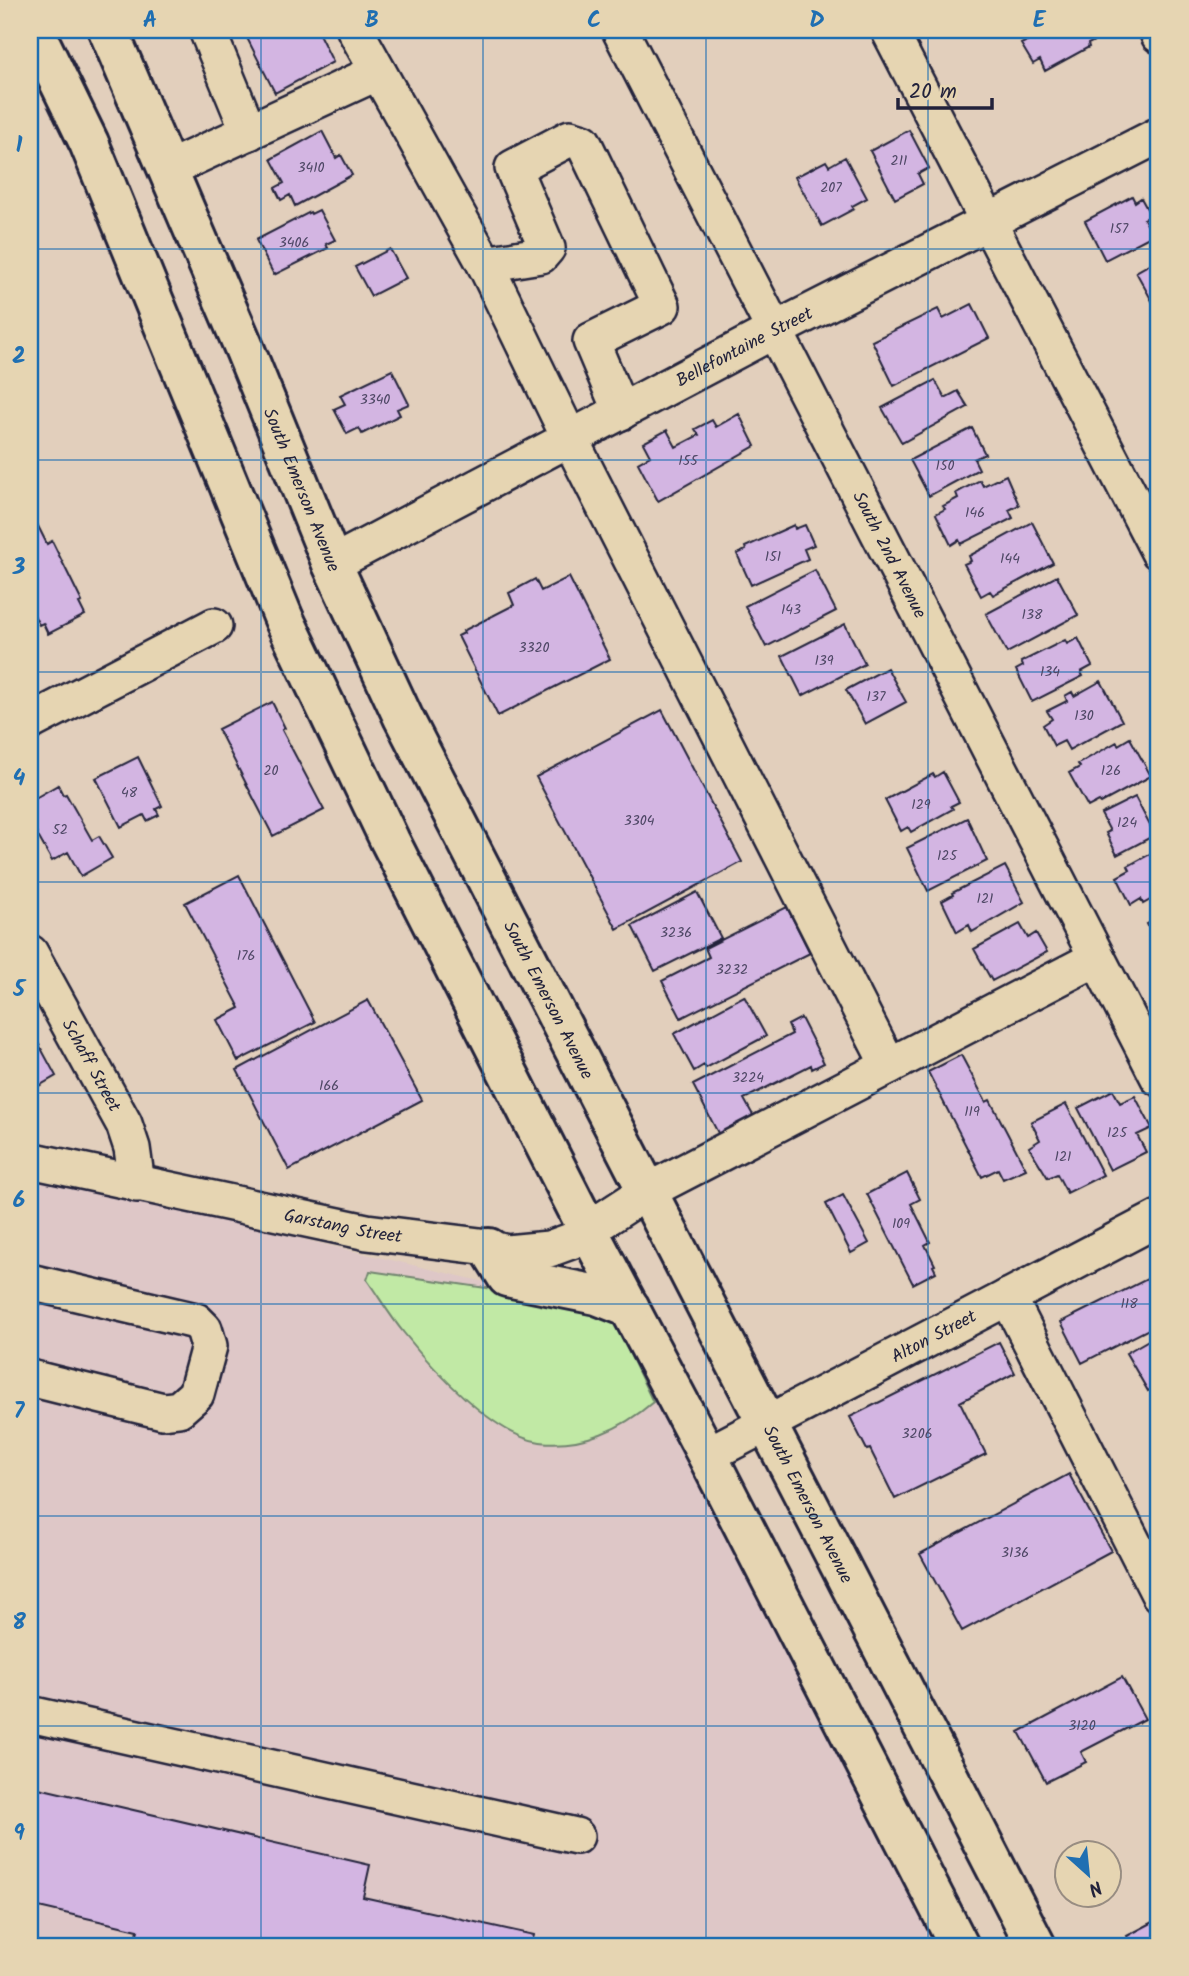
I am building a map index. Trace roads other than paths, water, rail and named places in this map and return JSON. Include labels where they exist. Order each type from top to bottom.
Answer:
[{"type":"main road","points":[[34,30],[89,144],[284,619],[390,841],[959,1946]]},
{"type":"main road","name":"South Emerson Avenue","points":[[108,30],[332,564],[403,717],[1036,1946]]},
{"type":"main road","points":[[489,1248],[507,1277],[597,1295],[629,1308]]},
{"type":"street","points":[[207,30],[248,132]]},
{"type":"street","points":[[355,30],[485,264],[570,439],[889,1066]]},
{"type":"street","name":"South 2nd Avenue","points":[[620,30],[1159,1078]]},
{"type":"street","points":[[890,30],[1159,552]]},
{"type":"street","points":[[1157,30],[1159,35]]},
{"type":"street","points":[[168,169],[378,72]]},
{"type":"street","name":"Bellefontaine Street","points":[[332,564],[775,330],[1159,135]]},
{"type":"street","points":[[485,264],[541,255],[547,248],[513,168],[570,138],[583,142],[662,306],[591,341],[621,412]]},
{"type":"street","points":[[30,722],[214,626]]},
{"type":"street","name":"Schaff Street","points":[[30,953],[124,1124],[132,1148],[137,1184]]},
{"type":"street","name":"Garstang Street","points":[[30,1160],[366,1231],[489,1248],[507,1253],[549,1249],[571,1241],[646,1192],[1097,958]]},
{"type":"street","name":"Alton Street","points":[[707,1455],[1159,1218]]},
{"type":"street","points":[[30,1282],[197,1321],[204,1329],[209,1346],[196,1394],[179,1409],[163,1411],[30,1378]]},
{"type":"street","points":[[1008,1297],[1159,1594]]},
{"type":"street","points":[[30,1714],[576,1836]]}]
